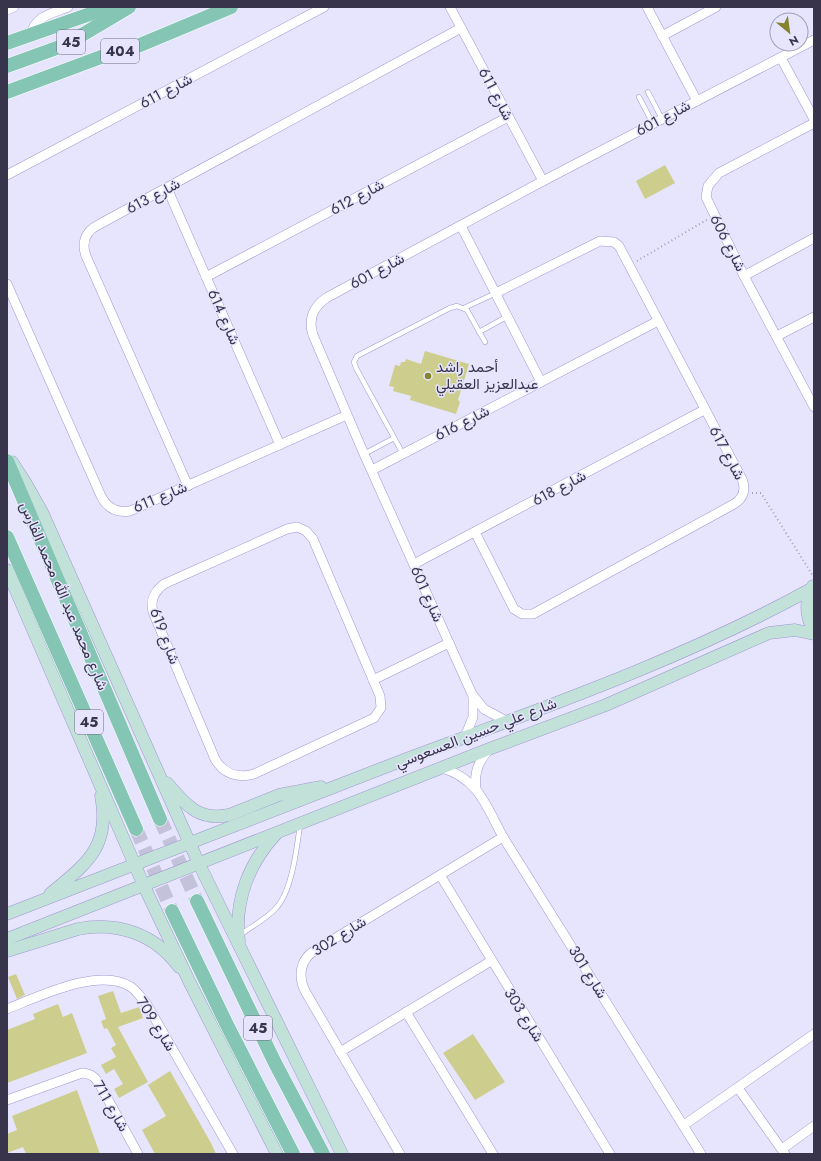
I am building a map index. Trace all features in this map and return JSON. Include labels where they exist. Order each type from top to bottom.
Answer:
[{"type":"main road","points":[[7,43],[110,7]]},
{"type":"main road","name":"45","points":[[7,66],[65,45],[129,7]]},
{"type":"main road","name":"404","points":[[7,92],[101,57],[140,45],[231,7]]},
{"type":"main road","name":"شارع محمد عبد الله محمد الفارس","points":[[7,461],[160,819]]},
{"type":"main road","name":"شارع محمد عبد الله محمد الفارس","points":[[7,537],[136,829]]},
{"type":"main road","name":"45","points":[[197,901],[275,1064],[323,1154]]},
{"type":"main road","name":"45","points":[[172,911],[228,1027],[293,1154]]},
{"type":"street","points":[[7,10],[14,7]]},
{"type":"street","points":[[31,35],[34,26],[40,19],[68,7]]},
{"type":"street","name":"شارع 611","points":[[7,175],[324,7]]},
{"type":"street","name":"شارع 611","points":[[450,7],[543,181]]},
{"type":"street","points":[[647,7],[697,100]]},
{"type":"street","points":[[662,36],[716,7]]},
{"type":"street","name":"شارع 613","points":[[188,486],[86,256],[83,247],[87,233],[94,227],[461,28]]},
{"type":"street","name":"شارع 601","points":[[506,721],[484,709],[472,694],[364,454],[313,335],[311,319],[315,309],[326,298],[543,181],[814,40]]},
{"type":"street","points":[[781,58],[814,120]]},
{"type":"street","name":"شارع 612","points":[[206,277],[508,118]]},
{"type":"street","name":"شارع 606","points":[[814,123],[715,177],[708,186],[706,197],[744,276],[814,407]]},
{"type":"street","name":"شارع 614","points":[[167,188],[280,445]]},
{"type":"street","points":[[461,226],[541,382]]},
{"type":"street","points":[[744,276],[814,238]]},
{"type":"street","name":"شارع 617","points":[[475,532],[514,609],[522,614],[533,614],[734,504],[742,497],[744,492],[742,479],[704,410],[630,264],[619,246],[607,240],[600,241],[496,293]]},
{"type":"street","name":"شارع 611","points":[[7,284],[100,496],[107,506],[116,511],[130,511],[347,415]]},
{"type":"street","points":[[777,336],[814,317]]},
{"type":"street","name":"شارع 616","points":[[372,470],[658,321]]},
{"type":"street","name":"شارع 618","points":[[414,564],[704,410]]},
{"type":"street","points":[[7,456],[25,482],[42,512],[199,864],[342,1154]]},
{"type":"street","name":"شارع 619","points":[[297,527],[302,529],[313,539],[373,680],[381,702],[379,714],[374,718],[254,774],[243,776],[232,774],[222,768],[215,758],[153,612],[152,599],[155,593],[164,584],[287,529],[297,527]]},
{"type":"street","points":[[7,570],[144,886],[190,983],[277,1154]]},
{"type":"street","points":[[813,583],[807,608],[814,630]]},
{"type":"street","name":"شارع علي حسين العسعوسي","points":[[7,914],[190,844],[334,786],[607,683],[774,608],[813,583]]},
{"type":"street","name":"شارع علي حسين العسعوسي","points":[[7,939],[300,823],[606,705],[769,633],[795,630],[814,634]]},
{"type":"street","points":[[373,680],[449,644]]},
{"type":"street","name":"شارع 601","points":[[465,737],[473,717],[472,694]]},
{"type":"street","points":[[476,788],[476,771],[484,755],[490,749]]},
{"type":"street","name":"شارع 301","points":[[442,768],[457,774],[476,788],[503,837],[701,1154]]},
{"type":"street","points":[[159,774],[189,807],[204,815],[212,817],[229,815],[292,792],[334,786]]},
{"type":"street","points":[[43,900],[88,862],[99,844],[104,816],[98,777]]},
{"type":"street","points":[[240,948],[239,910],[247,880],[262,851],[278,832]]},
{"type":"street","name":"شارع 302","points":[[400,1154],[302,986],[301,974],[303,963],[314,951],[503,837]]},
{"type":"street","name":"شارع 303","points":[[440,875],[610,1154]]},
{"type":"street","points":[[7,951],[78,929],[112,926],[134,932],[154,943],[173,959],[190,983]]},
{"type":"street","points":[[340,1052],[491,961]]},
{"type":"street","name":"شارع 709","points":[[7,1009],[76,982],[111,980],[131,987],[146,1003],[233,1154]]},
{"type":"street","points":[[406,1012],[493,1154]]},
{"type":"street","points":[[684,1125],[814,1034]]},
{"type":"street","name":"شارع 711","points":[[7,1100],[82,1073],[90,1074],[96,1078],[138,1154]]},
{"type":"street","points":[[738,1088],[784,1152],[814,1126]]},
{"type":"lane","points":[[648,92],[662,119]]},
{"type":"lane","points":[[639,97],[653,124]]},
{"type":"lane","points":[[403,454],[356,368],[355,359],[360,354],[450,308],[457,306],[464,308],[496,293]]},
{"type":"lane","points":[[464,308],[485,342]]},
{"type":"lane","points":[[479,332],[508,316]]},
{"type":"lane","points":[[364,454],[394,438]]},
{"type":"lane","points":[[239,936],[274,911],[280,903],[295,862],[300,823]]},
{"type":"path","points":[[630,264],[714,216]]},
{"type":"path","points":[[744,492],[761,493],[813,583]]},
{"type":"building","points":[[665,165],[675,183],[645,199],[636,181]]},
{"type":"building","name":"أحمد راشد عبدالعزيز العقيلي","points":[[425,351],[469,364],[458,400],[460,402],[456,414],[410,400],[411,396],[393,391],[394,387],[389,386],[395,365],[400,366],[401,362],[405,362],[406,359],[421,364]]},
{"type":"building","points":[[16,974],[25,995],[17,999],[8,977]]},
{"type":"building","points":[[113,991],[121,1013],[139,1007],[143,1018],[118,1027],[148,1082],[119,1098],[114,1089],[123,1084],[114,1069],[106,1074],[101,1065],[116,1057],[111,1048],[116,1045],[107,1028],[104,1029],[101,1021],[106,1019],[98,996]]},
{"type":"building","points":[[58,1004],[63,1017],[72,1013],[87,1053],[7,1083],[7,1030],[35,1019],[33,1014]]},
{"type":"building","points":[[473,1034],[505,1082],[475,1100],[443,1053]]},
{"type":"building","points":[[170,1071],[216,1154],[155,1154],[142,1130],[166,1116],[148,1085]]},
{"type":"building","points":[[77,1090],[100,1154],[26,1154],[23,1147],[7,1153],[7,1134],[17,1130],[12,1116]]},
{"type":"tunnel","points":[[160,819],[197,901]]},
{"type":"tunnel","points":[[136,829],[172,911]]},
{"type":"place","name":"أحمد راشد عبدالعزيز العقيلي","points":[[428,376]]}]
